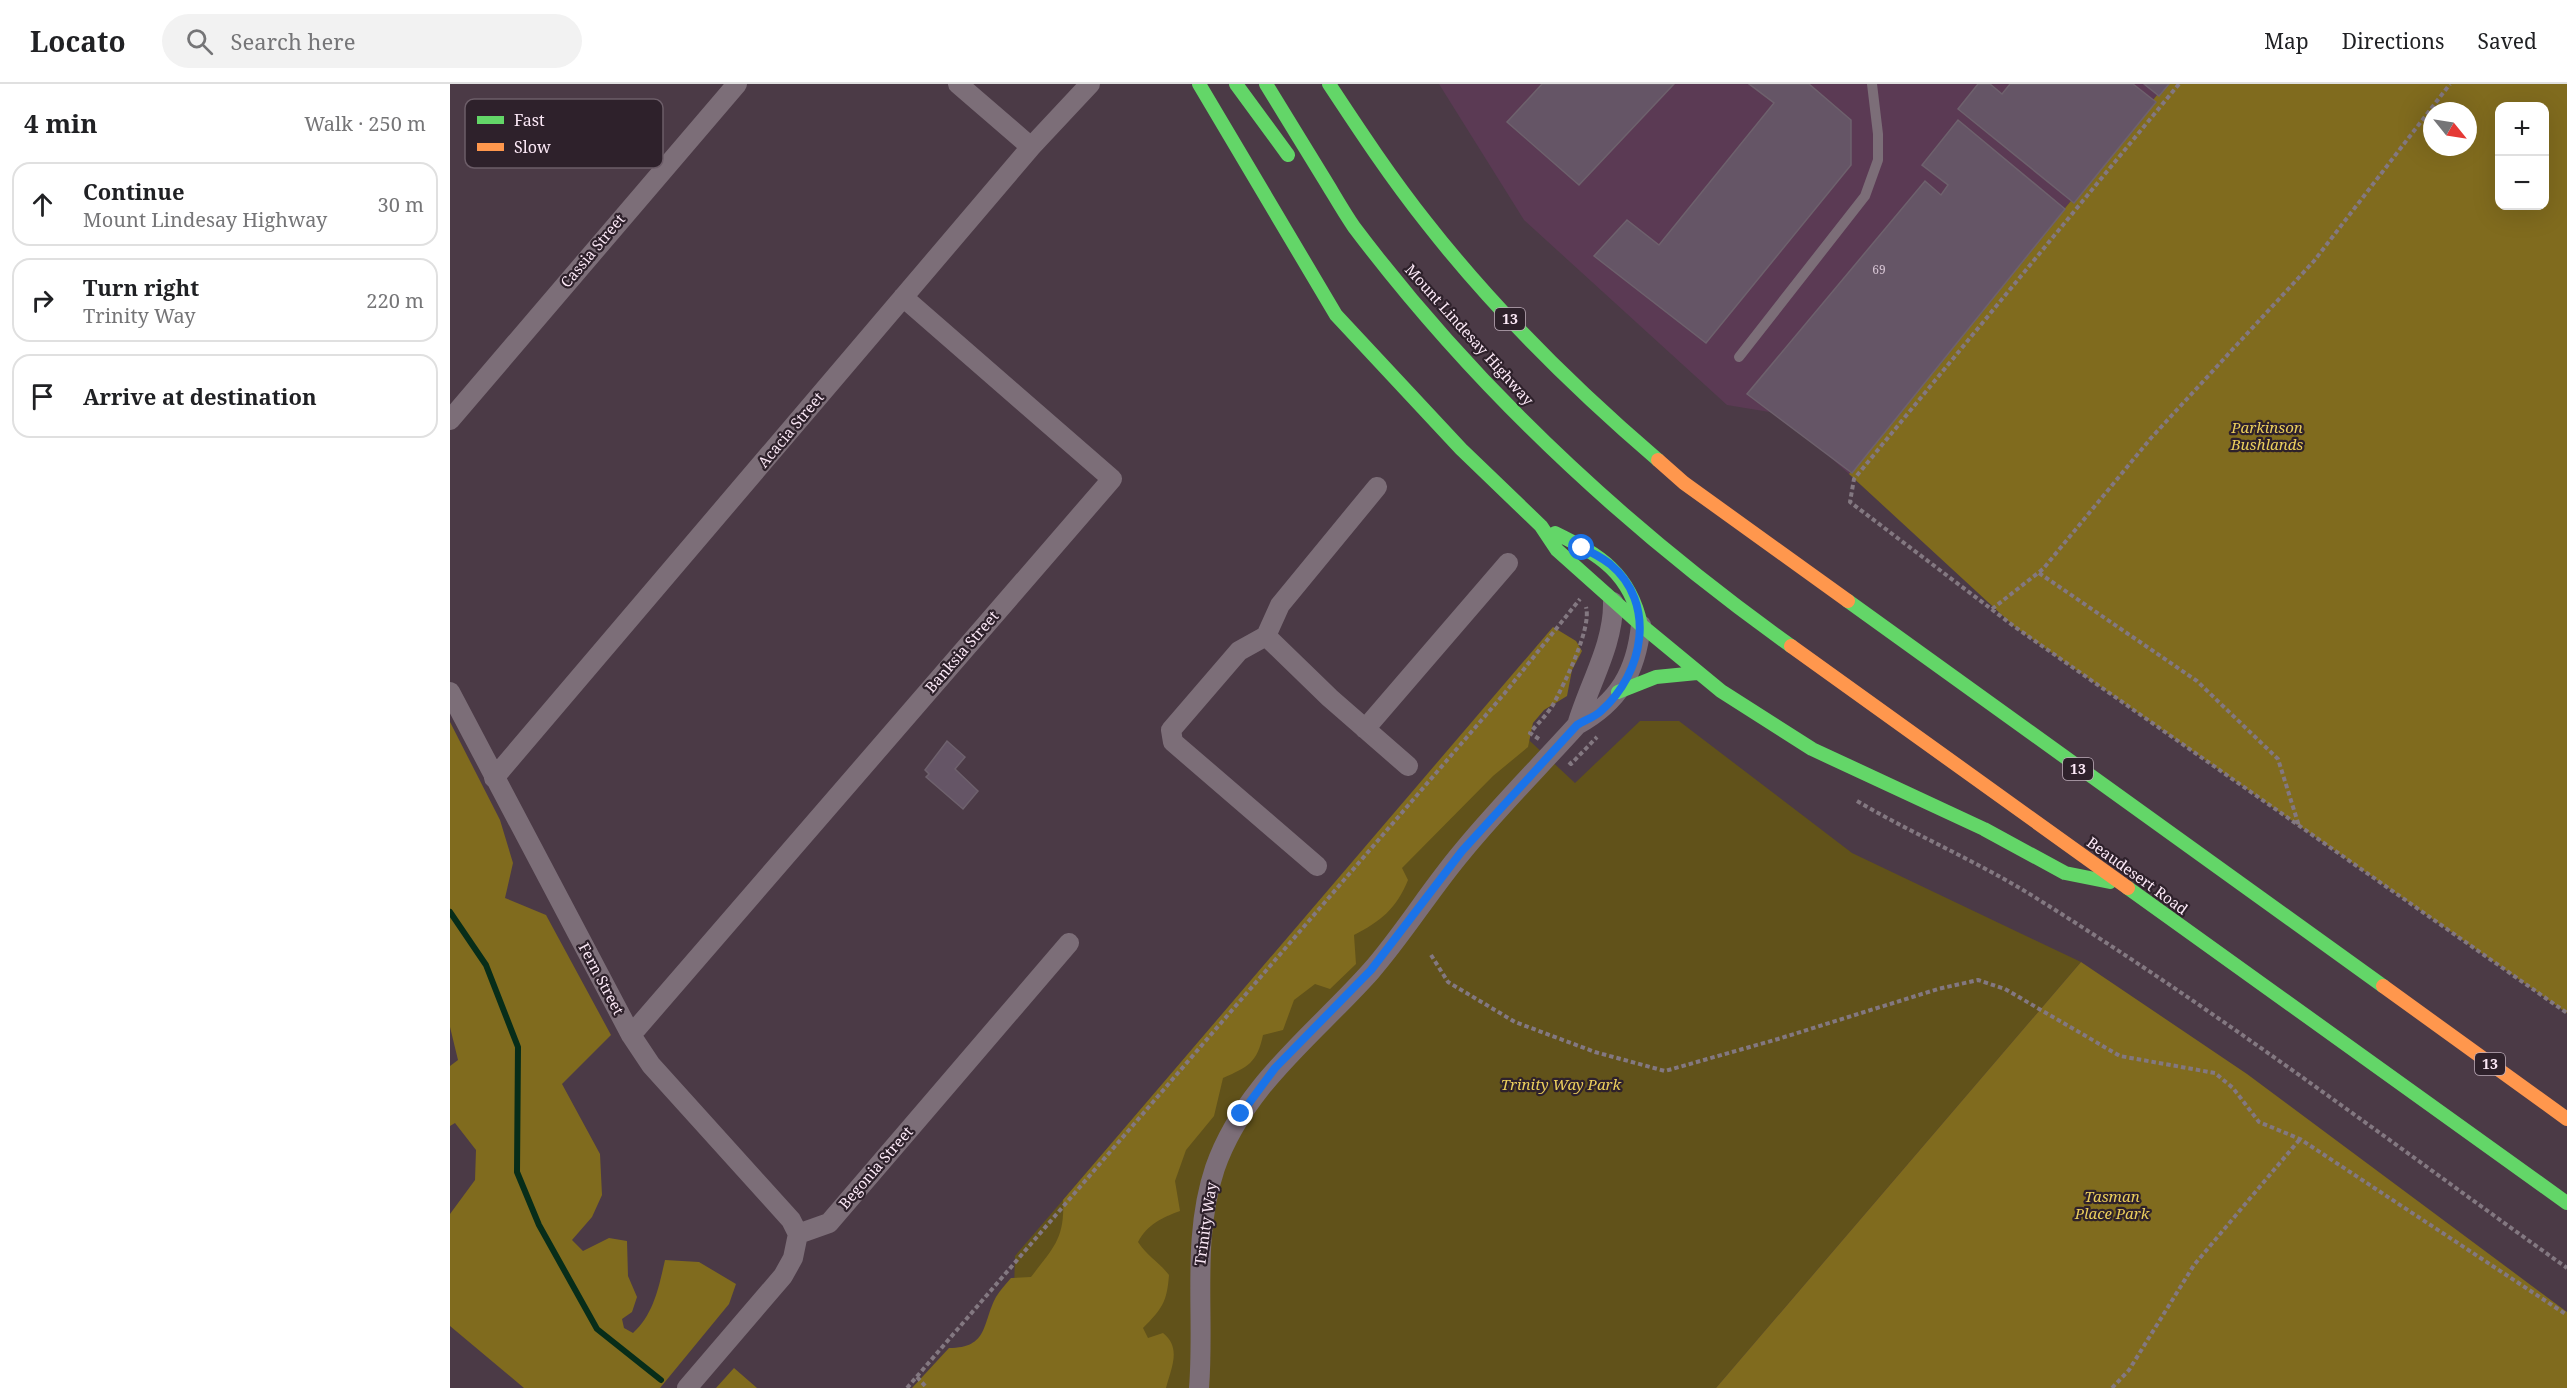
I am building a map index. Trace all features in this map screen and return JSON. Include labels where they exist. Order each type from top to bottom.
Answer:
[{"type":"main road","points":[[1199,84],[1336,315],[1461,449],[1541,526],[1557,550],[1613,602],[1697,673],[1788,736],[1832,759],[1984,829],[2065,873],[2121,885]]},
{"type":"main road","points":[[1236,84],[1294,163]]},
{"type":"main road","name":"Mount Lindesay Highway","points":[[1266,84],[1353,225],[1419,308],[1479,377],[1601,496],[1691,571]]},
{"type":"main road","name":"13","points":[[1329,84],[1362,136],[1459,263],[1561,372],[1614,423],[1684,483],[2561,1111],[2567,1119]]},
{"type":"main road","points":[[1315,190],[1322,199],[1353,225]]},
{"type":"main road","points":[[1541,526],[1610,564],[1629,587],[1636,601],[1641,625]]},
{"type":"main road","name":"Beaudesert Road","points":[[1691,571],[1756,621],[2121,885],[2567,1203]]},
{"type":"main road","points":[[1618,692],[1637,681],[1674,674],[1697,673]]},
{"type":"street","name":"Cassia Street","points":[[450,420],[737,84]]},
{"type":"street","points":[[958,84],[1031,147]]},
{"type":"street","name":"Acacia Street","points":[[495,778],[1031,147],[1090,84]]},
{"type":"street","name":"Banksia Street","points":[[631,1035],[1112,479],[903,297]]},
{"type":"street","points":[[1317,866],[1173,741],[1171,730],[1239,651],[1266,636],[1280,605],[1377,486]]},
{"type":"street","points":[[1365,729],[1508,564]]},
{"type":"street","name":"Trinity Way","points":[[1577,725],[1609,635],[1614,614],[1613,602]]},
{"type":"street","name":"Trinity Way","points":[[1199,1388],[1202,1358],[1199,1268],[1206,1208],[1215,1168],[1241,1114],[1275,1068],[1371,970],[1462,851],[1577,725],[1600,712],[1618,692],[1636,658],[1641,625]]},
{"type":"street","points":[[1266,636],[1408,766]]},
{"type":"street","name":"Fern Street","points":[[450,692],[631,1035],[651,1065],[791,1220],[798,1234]]},
{"type":"street","name":"Begonia Street","points":[[798,1234],[829,1223],[1070,944]]},
{"type":"street","points":[[687,1388],[783,1276],[793,1258],[798,1234]]},
{"type":"lane","points":[[1739,357],[1865,196],[1878,160],[1878,134],[1872,84]]},
{"type":"path","points":[[2179,84],[1854,479],[1850,502],[1992,609],[2567,1013]]},
{"type":"path","points":[[1992,609],[2039,573],[2151,438],[2314,261],[2450,84]]},
{"type":"path","points":[[2039,573],[2197,681],[2262,743],[2278,759],[2300,826]]},
{"type":"path","points":[[907,1388],[1504,694],[1582,596],[1587,612],[1580,645],[1553,705],[1530,733],[1571,764],[1602,732]]},
{"type":"path","points":[[1850,797],[1889,820],[1987,870],[2068,919],[2221,1021],[2567,1268]]},
{"type":"path","points":[[1431,955],[1448,982],[1515,1022],[1595,1052],[1665,1071],[1778,1039],[1938,989],[1978,980],[2005,989],[2120,1056],[2215,1073],[2233,1088],[2259,1122],[2300,1139],[2567,1315]]},
{"type":"path","points":[[2112,1388],[2128,1370],[2194,1265],[2300,1139]]},
{"type":"path","points":[[917,1377],[927,1388]]},
{"type":"shaded area","points":[[1439,84],[2166,84],[1849,474],[1782,414],[1727,405],[1524,220]]},
{"type":"green space","name":"Parkinson Bushlands","points":[[2166,84],[2567,84],[2567,1013],[2015,627],[1849,474]]},
{"type":"green space","points":[[1553,627],[1576,641],[1582,651],[1572,670],[1567,696],[1544,710],[1533,723],[1528,747],[1493,776],[1402,868],[1408,880],[1399,899],[1380,919],[1354,935],[1356,964],[1330,989],[1315,984],[1294,1000],[1283,1030],[1263,1035],[1258,1052],[1250,1063],[1223,1078],[1214,1116],[1186,1150],[1175,1181],[1180,1211],[1156,1222],[1138,1242],[1169,1275],[1167,1292],[1162,1304],[1155,1316],[1143,1328],[1148,1338],[1163,1333],[1172,1345],[1174,1359],[1166,1388],[912,1388],[949,1348],[962,1347],[978,1339],[996,1297],[1011,1278],[1031,1277],[1060,1234],[1063,1200]]},
{"type":"green space","name":"Trinity Way Park","points":[[1489,703],[1575,783],[1640,721],[1679,721],[1852,853],[2081,962],[1716,1388],[1011,1388],[1015,1256]]},
{"type":"green space","points":[[450,722],[500,820],[513,863],[505,898],[546,915],[611,1035],[562,1084],[600,1154],[602,1195],[592,1217],[572,1240],[583,1251],[609,1238],[627,1241],[628,1276],[637,1297],[632,1312],[622,1319],[624,1328],[633,1333],[651,1308],[665,1260],[699,1262],[736,1284],[729,1304],[660,1388],[524,1388],[450,1326],[450,1214],[475,1180],[476,1150],[455,1123],[450,1126],[450,1066],[458,1060],[450,1027]]},
{"type":"green space","name":"Tasman Place Park","points":[[2081,962],[2247,1074],[2567,1312],[2567,1388],[1716,1388]]},
{"type":"green space","points":[[734,1368],[757,1388],[716,1388]]},
{"type":"building","points":[[1542,84],[1674,84],[1579,185],[1507,122]]},
{"type":"building","points":[[1749,84],[1809,84],[1851,120],[1851,165],[1706,343],[1594,256],[1627,220],[1659,245],[1774,103]]},
{"type":"building","points":[[1978,84],[1990,84],[2002,94],[2010,84],[2133,84],[2156,102],[2074,203],[1958,109]]},
{"type":"building","points":[[2144,84],[2169,84],[2159,96]]},
{"type":"building","points":[[1958,120],[2065,209],[1852,473],[1747,394],[1925,181],[1941,195],[1948,185],[1922,165]]},
{"type":"building","points":[[947,741],[965,757],[955,769],[978,791],[963,809],[926,777],[929,774],[925,770]]},
{"type":"waterway","points":[[450,912],[486,965],[518,1047],[517,1172],[539,1225],[597,1329],[661,1380]]},
{"type":"traffic: fast","points":[[1199,84],[1336,315],[1461,449],[1541,526],[1557,550],[1641,625]]},
{"type":"traffic: fast","points":[[1236,84],[1288,155]]},
{"type":"traffic: fast","points":[[1266,84],[1354,227],[1451,345],[1503,400],[1613,505],[1670,554],[1791,646]]},
{"type":"traffic: fast","points":[[1329,84],[1400,188],[1479,286],[1536,347],[1658,460]]},
{"type":"traffic: fast","points":[[1555,533],[1586,549],[1611,568],[1629,592],[1641,625]]},
{"type":"traffic: fast","points":[[1848,601],[2383,986]]},
{"type":"traffic: fast","points":[[1641,625],[1721,691],[1812,749],[1984,829],[2065,873],[2110,882]]},
{"type":"traffic: fast","points":[[1618,692],[1656,677],[1697,673]]},
{"type":"traffic: fast","points":[[2128,888],[2567,1203]]},
{"type":"traffic: slow","points":[[1658,460],[1684,483],[1848,601]]},
{"type":"traffic: slow","points":[[1791,646],[2128,888]]},
{"type":"traffic: slow","points":[[2383,986],[2567,1119]]},
{"type":"route","points":[[1241,1114],[1275,1068],[1371,970],[1462,851],[1577,725],[1600,712],[1618,692],[1630,673],[1639,645],[1641,625],[1636,601],[1620,574],[1610,564],[1582,548]]}]
